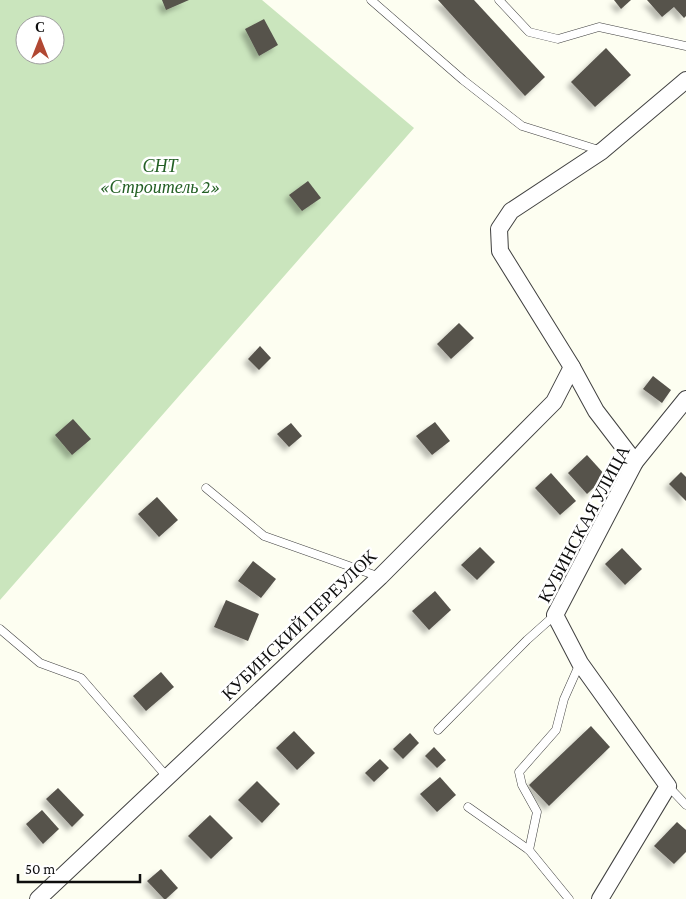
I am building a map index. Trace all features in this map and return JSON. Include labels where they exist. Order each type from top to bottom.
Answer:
[{"type":"street","points":[[636,462],[596,411],[572,367],[500,250],[499,229],[510,211],[602,151],[686,80]]},
{"type":"street","name":"КУБИНСКИЙ ПЕРЕУЛОК","points":[[38,899],[380,577],[554,402],[572,367]]},
{"type":"street","name":"КУБИНСКАЯ УЛИЦА","points":[[668,786],[580,663],[555,615],[636,462],[686,399]]},
{"type":"street","points":[[600,899],[668,786]]},
{"type":"lane","points":[[371,0],[463,80],[522,126],[602,151]]},
{"type":"lane","points":[[499,0],[528,32],[558,39],[599,27],[686,46]]},
{"type":"lane","points":[[206,488],[264,536],[380,577]]},
{"type":"lane","points":[[438,730],[527,640],[555,615]]},
{"type":"lane","points":[[0,629],[40,663],[81,678],[168,778]]},
{"type":"lane","points":[[530,850],[537,812],[522,785],[519,772],[556,730],[564,699],[580,663]]},
{"type":"lane","points":[[668,786],[686,805]]},
{"type":"lane","points":[[468,806],[530,850],[570,899]]},
{"type":"green space","name":"СНТ «Строитель 2»","points":[[0,0],[262,0],[414,128],[0,600]]},
{"type":"building","points":[[162,0],[189,0],[166,10]]},
{"type":"building","points":[[438,0],[474,0],[545,77],[525,96]]},
{"type":"building","points":[[614,0],[631,0],[621,9]]},
{"type":"building","points":[[647,0],[686,0],[686,16],[684,18],[674,7],[662,17]]},
{"type":"building","points":[[264,19],[278,45],[259,56],[245,29]]},
{"type":"building","points":[[606,48],[631,75],[595,107],[571,82]]},
{"type":"building","points":[[308,181],[321,198],[302,211],[289,195]]},
{"type":"building","points":[[459,323],[474,338],[451,359],[437,344]]},
{"type":"building","points":[[260,346],[271,358],[259,370],[248,359]]},
{"type":"building","points":[[653,376],[671,390],[662,403],[643,389]]},
{"type":"building","points":[[73,419],[91,439],[72,455],[55,435]]},
{"type":"building","points":[[435,422],[450,441],[432,455],[416,436]]},
{"type":"building","points":[[291,423],[302,436],[289,447],[277,434]]},
{"type":"building","points":[[587,455],[606,476],[587,494],[568,473]]},
{"type":"building","points":[[681,472],[686,477],[686,501],[669,484]]},
{"type":"building","points":[[551,473],[576,501],[560,515],[535,488]]},
{"type":"building","points":[[157,497],[178,520],[159,537],[138,514]]},
{"type":"building","points":[[480,547],[495,562],[477,580],[461,565]]},
{"type":"building","points":[[622,548],[642,569],[625,585],[605,564]]},
{"type":"building","points":[[253,561],[276,579],[261,598],[238,581]]},
{"type":"building","points":[[435,591],[451,610],[429,630],[412,611]]},
{"type":"building","points":[[226,600],[259,614],[248,641],[214,627]]},
{"type":"building","points":[[161,672],[174,687],[146,711],[133,696]]},
{"type":"building","points":[[591,726],[610,747],[549,806],[529,785]]},
{"type":"building","points":[[294,731],[315,753],[297,770],[276,748]]},
{"type":"building","points":[[410,733],[419,743],[403,759],[393,749]]},
{"type":"building","points":[[434,747],[446,760],[437,768],[425,756]]},
{"type":"building","points":[[380,759],[389,768],[374,782],[365,773]]},
{"type":"building","points":[[440,777],[456,795],[437,812],[420,794]]},
{"type":"building","points":[[257,781],[280,804],[262,823],[238,800]]},
{"type":"building","points":[[58,788],[84,815],[72,827],[46,799]]},
{"type":"building","points":[[42,810],[59,829],[43,844],[26,824]]},
{"type":"building","points":[[210,815],[233,838],[211,859],[188,836]]},
{"type":"building","points":[[677,822],[686,830],[686,852],[674,864],[654,846]]},
{"type":"building","points":[[161,869],[178,888],[166,899],[147,881]]}]
